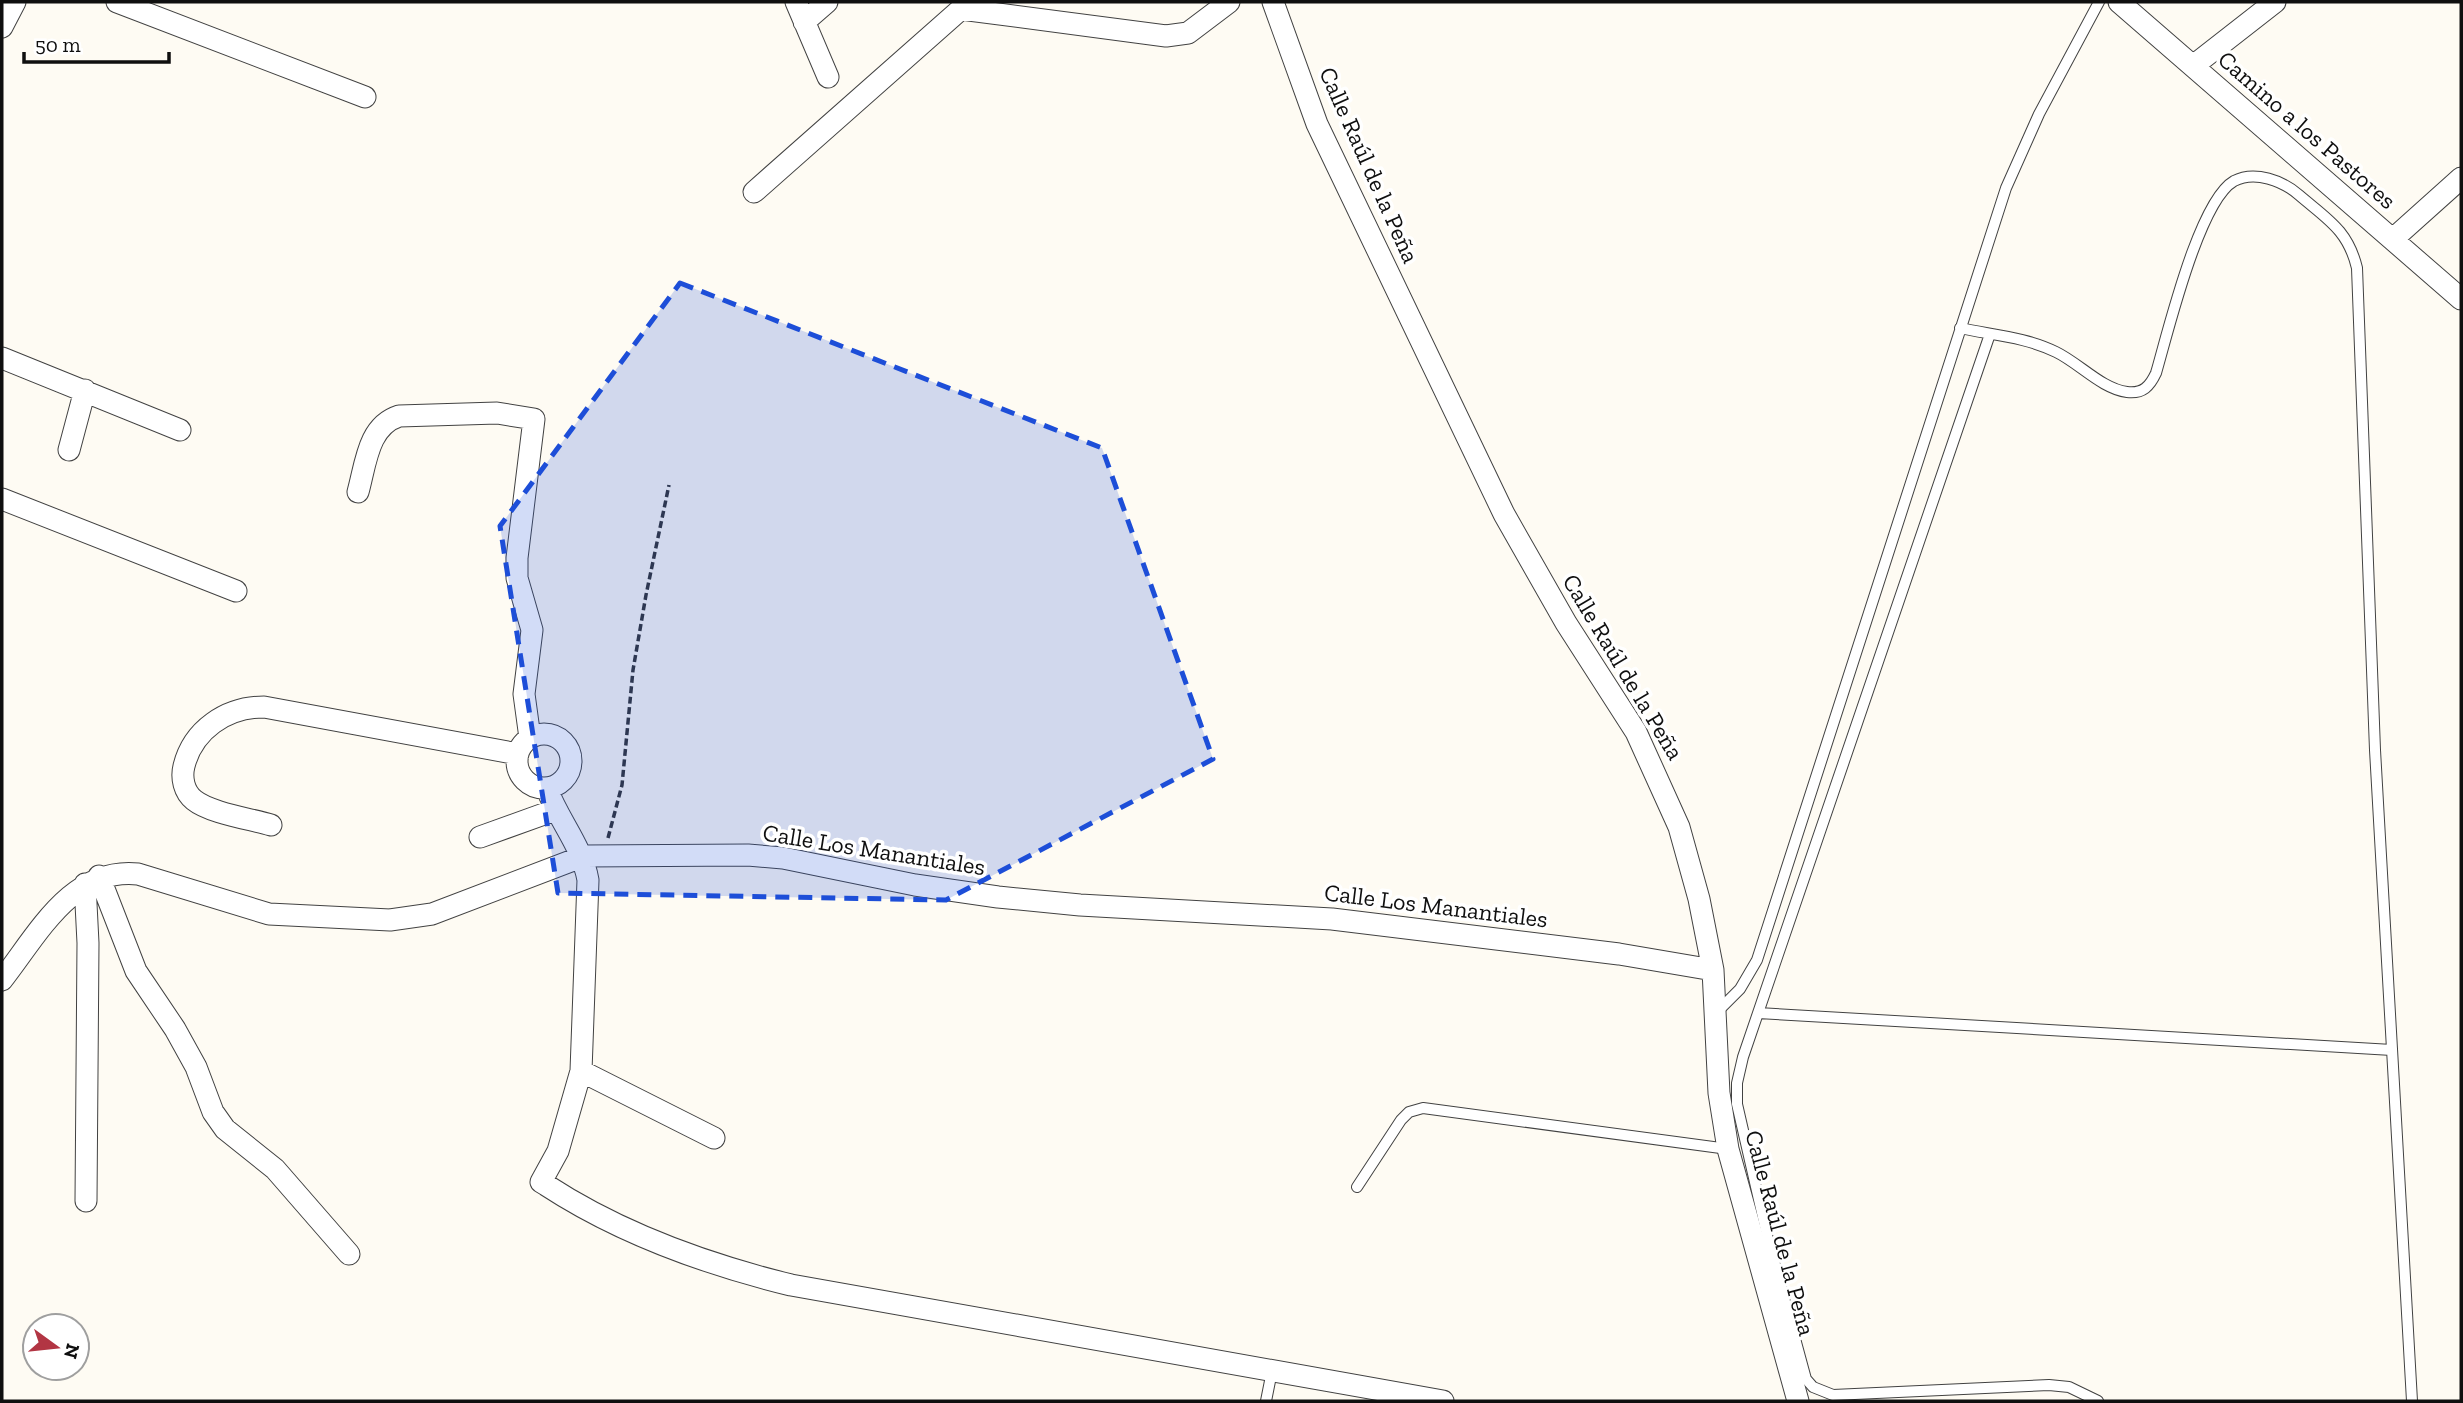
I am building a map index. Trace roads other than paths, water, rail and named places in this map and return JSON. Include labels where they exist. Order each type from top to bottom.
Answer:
[{"type":"street","points":[[2,27],[15,2]]},
{"type":"street","points":[[117,2],[365,97]]},
{"type":"street","points":[[796,2],[828,78]]},
{"type":"street","points":[[804,22],[827,2]]},
{"type":"street","points":[[754,192],[952,14],[961,9],[1166,36],[1188,33],[1229,2]]},
{"type":"street","name":"Calle Raúl de la Peña","points":[[1273,2],[1317,124],[1504,513],[1566,623],[1636,732],[1657,773],[1679,827],[1699,899],[1713,970],[1719,1093],[1728,1149],[1798,1401]]},
{"type":"street","name":"Camino a los Pastores","points":[[2119,2],[2461,299]]},
{"type":"street","points":[[2193,66],[2274,2]]},
{"type":"street","points":[[2393,239],[2461,178]]},
{"type":"street","points":[[2,358],[180,430]]},
{"type":"street","points":[[69,450],[85,390]]},
{"type":"street","points":[[271,825],[202,806],[192,799],[186,789],[182,774],[188,750],[198,734],[234,710],[250,707],[288,711],[524,746],[551,734],[568,747],[572,758],[566,779],[547,789],[527,783],[517,764],[524,746],[524,694],[532,630],[517,578],[517,558],[534,419],[497,413],[399,416],[385,421],[377,429],[358,492]]},
{"type":"street","points":[[2,499],[236,591]]},
{"type":"street","points":[[547,789],[555,810],[594,857],[588,880],[581,1071],[558,1151],[541,1182],[663,1246],[739,1273],[791,1286],[1443,1401]]},
{"type":"street","points":[[480,836],[555,810]]},
{"type":"street","name":"Calle Los Manantiales","points":[[92,880],[120,872],[138,874],[269,914],[412,919],[594,857],[748,855],[783,858],[915,885],[998,897],[1080,905],[1332,919],[1619,954],[1713,970]]},
{"type":"street","points":[[2,980],[61,905],[92,880]]},
{"type":"street","points":[[86,1201],[88,943],[92,880]]},
{"type":"street","points":[[92,880],[136,971],[175,1029],[196,1068],[213,1112],[225,1129],[275,1169],[349,1254]]},
{"type":"street","points":[[581,1071],[714,1138]]},
{"type":"lane","points":[[1715,1014],[1740,989],[1757,960],[2006,188],[2039,114],[2099,2]]},
{"type":"lane","points":[[1960,328],[2039,345],[2058,353],[2119,390],[2138,392],[2145,390],[2156,373],[2206,218],[2221,193],[2235,181],[2259,177],[2276,181],[2294,190],[2345,234],[2357,268],[2375,750],[2412,1401]]},
{"type":"lane","points":[[1990,334],[1758,1013],[1740,1070],[1737,1104],[1768,1239],[1806,1378],[1813,1387],[1833,1395],[2049,1385],[2069,1387],[2098,1401]]},
{"type":"lane","points":[[1758,1013],[2392,1050]]},
{"type":"lane","points":[[1357,1187],[1401,1120],[1409,1112],[1423,1108],[1728,1149]]},
{"type":"lane","points":[[1266,1401],[1272,1371]]}]
